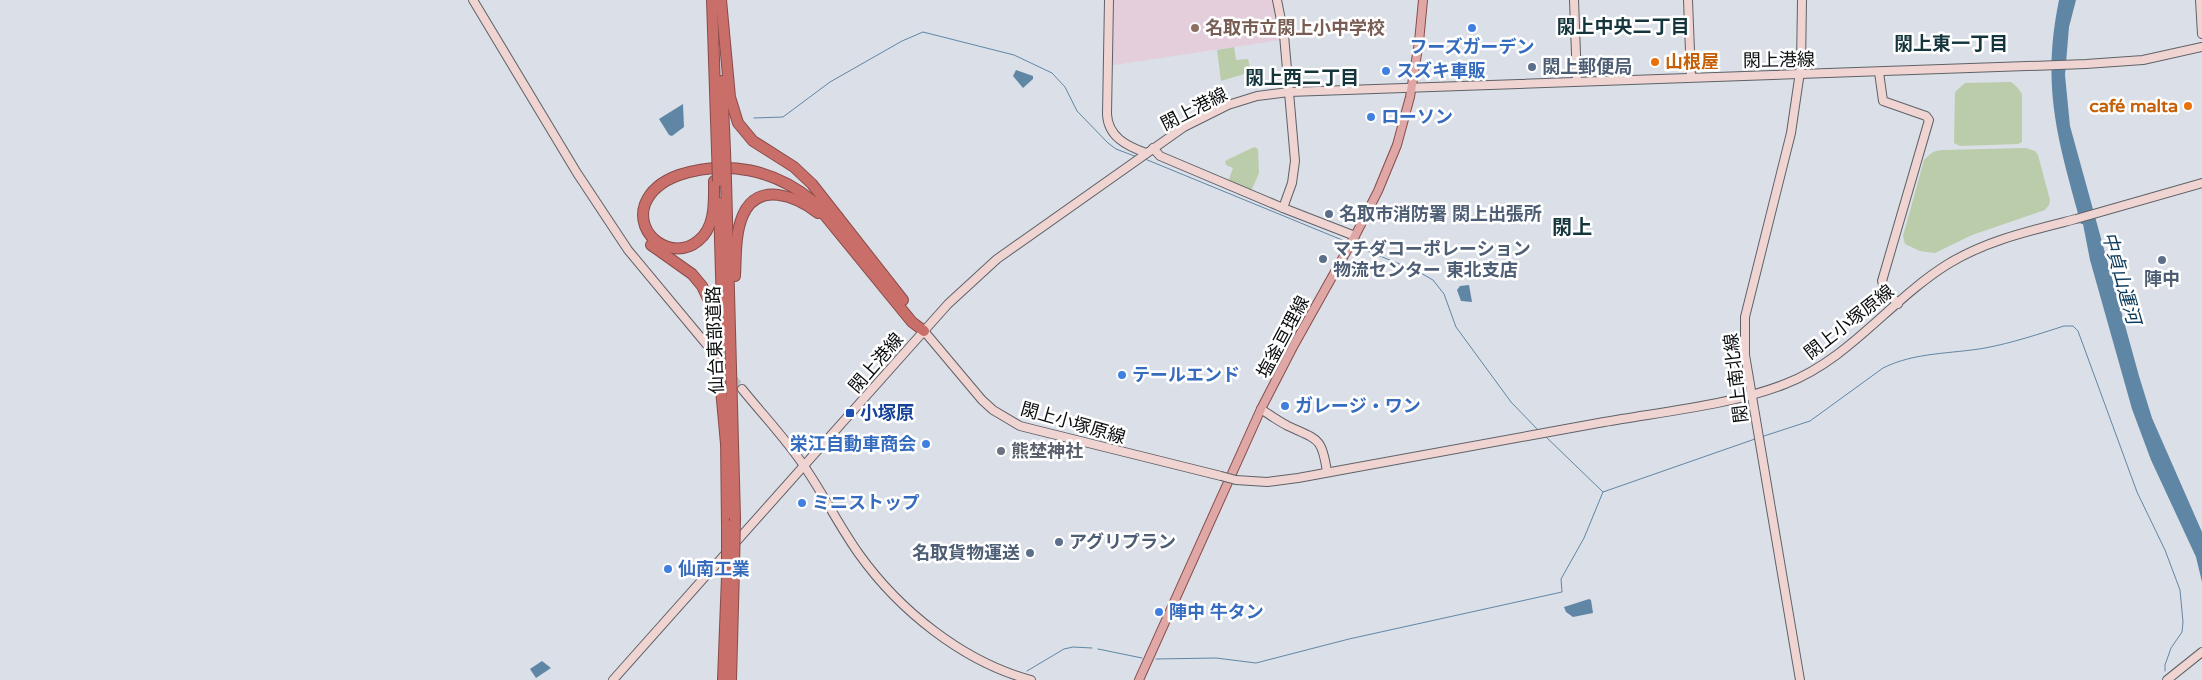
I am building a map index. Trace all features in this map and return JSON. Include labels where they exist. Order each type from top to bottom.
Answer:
[{"type":"highway","name":"仙台東部道路","points":[[712,0],[726,444],[731,521]]},
{"type":"highway","name":"仙台東部道路","points":[[718,151],[720,0]]},
{"type":"highway","points":[[720,0],[730,97],[738,123],[753,140],[804,176],[834,220],[917,318],[924,331]]},
{"type":"highway","points":[[726,444],[715,323],[710,303],[697,280],[645,238],[638,220],[643,196],[656,182],[682,169],[710,163],[741,164],[763,168],[791,180],[834,220]]},
{"type":"highway","points":[[719,181],[708,228],[701,238],[691,246],[666,247],[653,238],[646,229],[643,217],[645,204],[652,192],[663,183],[677,176],[710,168],[740,168],[778,179],[804,193],[834,220]]},
{"type":"highway","name":"仙台東部道路","points":[[719,181],[734,426],[731,521],[731,680]]},
{"type":"highway","points":[[734,426],[735,267],[738,234],[742,216],[750,204],[760,196],[780,194],[801,202],[834,220]]},
{"type":"highway","name":"仙台東部道路","points":[[723,680],[731,573]]},
{"type":"main road","name":"塩釜亘理線","points":[[1139,680],[1261,409],[1352,241],[1378,190],[1397,145],[1412,87],[1423,0]]},
{"type":"street","points":[[473,0],[568,157],[628,250],[712,351]]},
{"type":"street","points":[[1109,0],[1107,118],[1113,132],[1121,141],[1145,154],[1160,156],[1283,208],[1352,241]]},
{"type":"street","points":[[1277,0],[1284,35],[1295,161],[1292,183],[1283,208]]},
{"type":"street","points":[[1574,0],[1577,82]]},
{"type":"street","points":[[1688,0],[1691,77]]},
{"type":"street","name":"閖上南北線","points":[[1800,680],[1757,430],[1743,336],[1745,317],[1757,266],[1791,133],[1800,75],[1802,0]]},
{"type":"street","points":[[2200,0],[2202,34]]},
{"type":"street","name":"閖上港線","points":[[613,680],[948,304],[997,259],[1184,127],[1217,110],[1257,96],[1289,92],[2073,65],[2143,60],[2202,47]]},
{"type":"street","points":[[1879,72],[1883,102],[1926,116],[1929,120],[1882,281],[1884,288],[1898,304]]},
{"type":"street","name":"閖上小塚原線","points":[[924,331],[982,400],[992,410],[1013,422],[1032,430],[1236,480],[1267,482],[1752,395],[1785,384],[1814,370],[1850,346],[1926,279],[1968,253],[1991,243],[2202,183]]},
{"type":"street","points":[[742,389],[804,466],[859,554],[906,606],[945,638],[974,656],[1016,676],[1031,680]]},
{"type":"street","points":[[1261,409],[1284,424],[1313,436],[1323,449],[1327,472]]},
{"type":"street","points":[[2168,679],[2202,652]]},
{"type":"shaded area","name":"名取市立閖上小中学校","points":[[1112,0],[1273,0],[1280,40],[1114,65],[1110,62]]},
{"type":"green space","points":[[1234,47],[1236,60],[1248,59],[1251,72],[1221,81],[1217,50]]},
{"type":"green space","points":[[2011,82],[2022,94],[2022,142],[2018,144],[1960,146],[1954,143],[1955,92],[1965,83]]},
{"type":"green space","points":[[1254,147],[1258,149],[1259,173],[1252,189],[1249,190],[1230,182],[1229,179],[1233,168],[1226,165],[1225,161]]},
{"type":"green space","points":[[2026,148],[2035,151],[2038,155],[2050,200],[2045,210],[1972,235],[1935,253],[1920,251],[1905,244],[1903,236],[1924,160],[1930,154],[1940,150]]},
{"type":"water","points":[[2059,0],[2076,0],[2069,27],[2065,75],[2070,126],[2152,418],[2202,532],[2202,582],[2196,557],[2151,460],[2132,409],[2090,260],[2083,224],[2081,224],[2065,166],[2059,139],[2052,87],[2054,31]]},
{"type":"water","points":[[1016,70],[1033,76],[1033,79],[1023,88],[1013,76]]},
{"type":"water","points":[[683,104],[684,127],[672,136],[669,135],[659,119]]},
{"type":"water","points":[[1469,285],[1472,302],[1461,301],[1457,290],[1460,286]]},
{"type":"water","points":[[1591,600],[1593,613],[1573,617],[1566,612],[1564,607]]},
{"type":"water","points":[[542,661],[551,668],[536,678],[530,669]]},
{"type":"waterway","points":[[754,118],[783,117],[830,82],[902,41],[923,32],[1014,55],[1052,73],[1065,87],[1077,111],[1108,143],[1116,149],[1137,157]]},
{"type":"waterway","points":[[1145,159],[1347,242]]},
{"type":"waterway","points":[[1353,245],[1419,272],[1433,280],[1444,294],[1456,327],[1511,402],[1539,431]]},
{"type":"waterway","points":[[1761,437],[1810,421],[1883,368],[1895,363],[1920,356],[1995,346],[2064,326],[2073,326],[2078,331],[2137,492],[2165,550],[2180,590],[2182,632],[2171,648],[2165,665],[2165,671]]},
{"type":"waterway","points":[[1544,435],[1603,492],[1755,439]]},
{"type":"waterway","points":[[1156,659],[1216,658],[1256,663],[1349,639],[1562,592],[1561,579],[1584,538],[1603,492]]},
{"type":"waterway","points":[[1027,671],[1064,649],[1073,647],[1092,648]]},
{"type":"waterway","points":[[1098,649],[1142,658]]},
{"type":"tunnel","points":[[718,360],[742,389]]},
{"type":"place","name":"名取市立閖上小中学校","points":[[1195,28]]},
{"type":"place","name":"フーズガーデン","points":[[1472,28]]},
{"type":"place","name":"山根屋","points":[[1655,62]]},
{"type":"place","name":"閖上郵便局","points":[[1532,67]]},
{"type":"place","name":"スズキ車販","points":[[1386,71]]},
{"type":"place","name":"café malta","points":[[2188,106]]},
{"type":"place","name":"ローソン","points":[[1371,117]]},
{"type":"place","name":"名取市消防署 閖上出張所","points":[[1329,214]]},
{"type":"place","name":"マチダコーポレーション 物流センター 東北支店","points":[[1323,259]]},
{"type":"place","name":"陣中","points":[[2162,260]]},
{"type":"place","name":"テールエンド","points":[[1122,375]]},
{"type":"place","name":"ガレージ・ワン","points":[[1285,406]]},
{"type":"place","name":"小塚原","points":[[850,413]]},
{"type":"place","name":"栄江自動車商会","points":[[926,444]]},
{"type":"place","name":"熊埜神社","points":[[1001,451]]},
{"type":"place","name":"ミニストップ","points":[[802,503]]},
{"type":"place","name":"アグリプラン","points":[[1059,542]]},
{"type":"place","name":"名取貨物運送","points":[[1030,553]]},
{"type":"place","name":"仙南工業","points":[[668,569]]},
{"type":"place","name":"陣中 牛タン","points":[[1159,612]]},
{"type":"district","name":"閖上中央二丁目","points":[[1623,27]]},
{"type":"district","name":"閖上東一丁目","points":[[1951,44]]},
{"type":"district","name":"閖上西二丁目","points":[[1302,78]]},
{"type":"district","name":"閖上","points":[[1572,228]]},
{"type":"water label","name":"中貞山運河","points":[[2121,278]]}]
